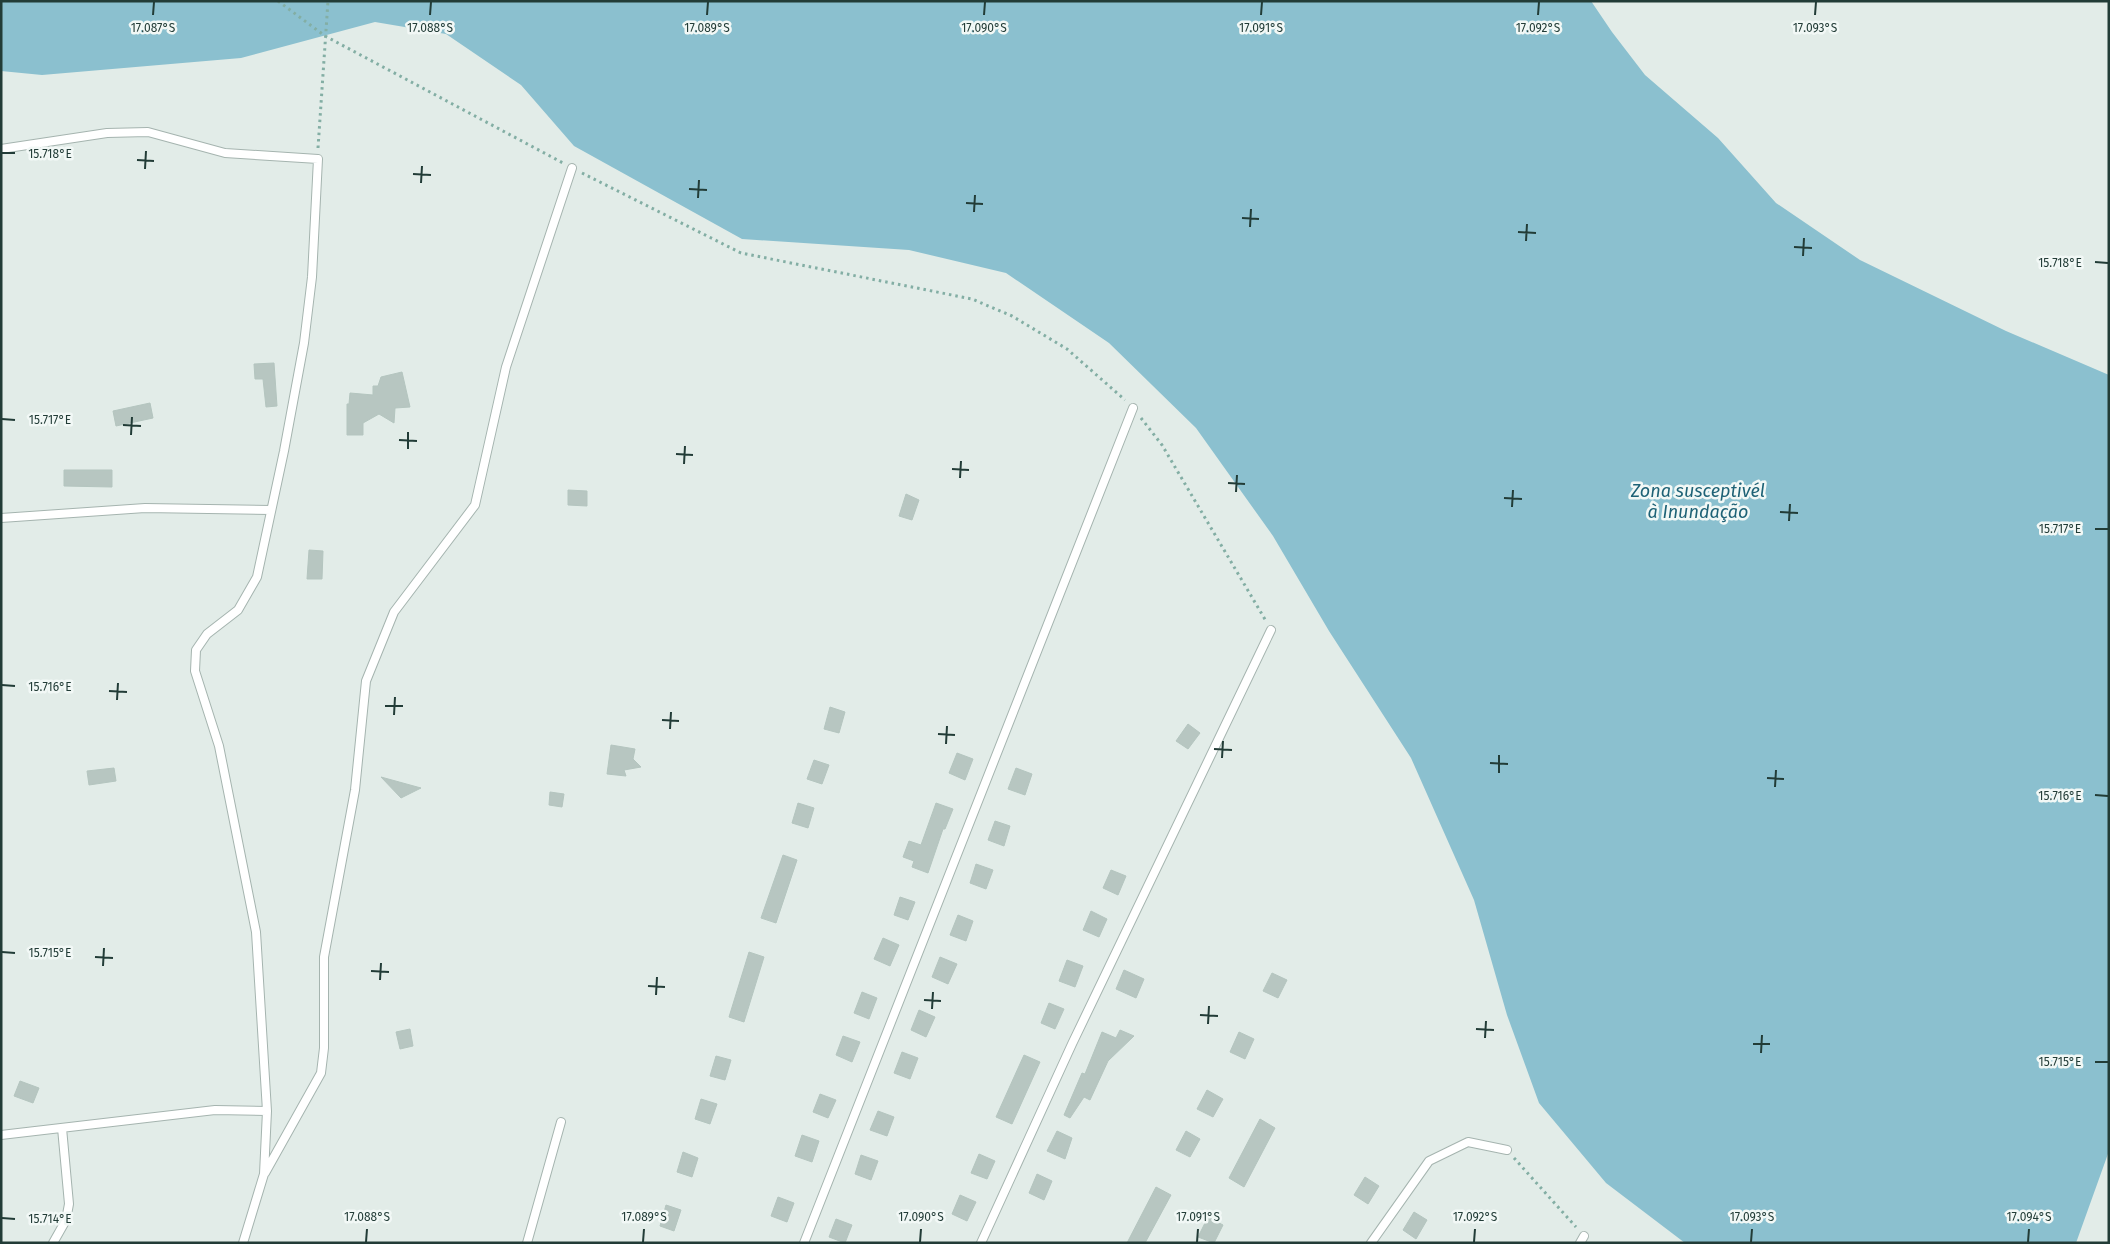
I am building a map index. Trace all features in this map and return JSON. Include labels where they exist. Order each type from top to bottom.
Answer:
[{"type":"lane","points":[[1,148],[107,133],[148,132],[225,153],[318,159],[312,276],[304,343],[257,577],[238,610],[207,634],[196,650],[195,670],[219,746],[256,932],[267,1111],[264,1174]]},
{"type":"lane","points":[[243,1243],[264,1174],[321,1073],[324,1048],[324,957],[355,790],[366,681],[394,612],[475,505],[506,367],[572,168]]},
{"type":"lane","points":[[804,1243],[1134,408]]},
{"type":"lane","points":[[1,518],[145,508],[271,510]]},
{"type":"lane","points":[[981,1243],[1076,1035],[1271,630]]},
{"type":"lane","points":[[1,1135],[215,1110],[267,1111]]},
{"type":"lane","points":[[527,1243],[561,1122]]},
{"type":"lane","points":[[53,1243],[66,1220],[69,1204],[62,1128]]},
{"type":"lane","points":[[1371,1243],[1430,1161],[1468,1142],[1506,1150]]},
{"type":"path","points":[[278,1],[324,36],[572,168],[741,253],[972,299],[1012,316],[1067,349],[1134,408],[1162,445],[1271,630]]},
{"type":"path","points":[[318,159],[324,36],[328,1]]},
{"type":"path","points":[[1506,1150],[1582,1239]]},
{"type":"water","name":"Zona susceptivél à Inundação","points":[[1,1],[1591,1],[1645,75],[1718,138],[1776,203],[1860,260],[2006,331],[2109,375],[2109,1151],[2076,1243],[1685,1243],[1606,1183],[1539,1103],[1507,1015],[1474,900],[1411,758],[1329,631],[1273,536],[1196,428],[1109,343],[1006,273],[909,250],[742,239],[574,146],[521,85],[446,34],[375,22],[241,58],[42,75],[1,71]]},
{"type":"building","points":[[274,363],[277,406],[266,407],[263,379],[255,379],[254,364]]},
{"type":"building","points":[[402,372],[410,407],[395,408],[394,423],[379,414],[363,423],[363,435],[347,435],[347,404],[349,404],[350,393],[373,395],[373,386],[378,386],[381,377]]},
{"type":"building","points":[[150,403],[153,418],[116,426],[113,411]]},
{"type":"building","points":[[64,470],[112,470],[112,487],[64,486]]},
{"type":"building","points":[[568,490],[587,491],[587,506],[568,505]]},
{"type":"building","points":[[906,494],[919,500],[912,520],[899,516]]},
{"type":"building","points":[[309,550],[323,551],[322,579],[307,579]]},
{"type":"building","points":[[830,707],[845,712],[839,733],[824,729]]},
{"type":"building","points":[[1188,724],[1200,733],[1188,749],[1176,741]]},
{"type":"building","points":[[611,745],[635,749],[633,759],[641,767],[624,770],[626,776],[607,774]]},
{"type":"building","points":[[957,753],[973,759],[965,780],[949,773]]},
{"type":"building","points":[[814,760],[829,765],[822,784],[807,779]]},
{"type":"building","points":[[114,768],[116,781],[89,785],[87,771]]},
{"type":"building","points":[[1016,768],[1032,774],[1025,795],[1008,789]]},
{"type":"building","points":[[381,777],[421,788],[401,798]]},
{"type":"building","points":[[550,792],[564,794],[562,807],[549,805]]},
{"type":"building","points":[[798,803],[814,808],[808,828],[792,823]]},
{"type":"building","points":[[936,803],[953,809],[945,829],[943,829],[928,873],[912,867],[914,861],[903,857],[909,841],[921,845]]},
{"type":"building","points":[[995,821],[1010,826],[1004,846],[988,840]]},
{"type":"building","points":[[783,855],[797,860],[776,923],[761,918]]},
{"type":"building","points":[[976,864],[993,870],[986,889],[970,883]]},
{"type":"building","points":[[1111,870],[1126,876],[1118,895],[1103,888]]},
{"type":"building","points":[[900,897],[915,902],[908,920],[894,915]]},
{"type":"building","points":[[1091,911],[1107,919],[1099,937],[1083,930]]},
{"type":"building","points":[[958,915],[973,921],[966,941],[950,935]]},
{"type":"building","points":[[883,938],[899,945],[890,966],[874,959]]},
{"type":"building","points":[[749,952],[764,957],[744,1022],[729,1017]]},
{"type":"building","points":[[940,957],[957,964],[948,984],[932,977]]},
{"type":"building","points":[[1067,960],[1083,966],[1075,987],[1059,981]]},
{"type":"building","points":[[1124,970],[1144,979],[1136,998],[1116,989]]},
{"type":"building","points":[[1272,973],[1287,980],[1278,998],[1263,991]]},
{"type":"building","points":[[862,992],[877,998],[869,1019],[854,1013]]},
{"type":"building","points":[[1049,1003],[1064,1009],[1055,1029],[1041,1023]]},
{"type":"building","points":[[919,1010],[935,1017],[926,1037],[911,1030]]},
{"type":"building","points":[[410,1029],[413,1046],[400,1049],[396,1032]]},
{"type":"building","points":[[1120,1030],[1134,1036],[1108,1061],[1090,1100],[1084,1097],[1070,1118],[1064,1115],[1082,1073],[1085,1074],[1102,1032],[1116,1038]]},
{"type":"building","points":[[1239,1032],[1254,1039],[1245,1059],[1230,1052]]},
{"type":"building","points":[[843,1036],[860,1042],[852,1062],[836,1055]]},
{"type":"building","points":[[902,1052],[918,1058],[910,1079],[894,1073]]},
{"type":"building","points":[[1024,1055],[1040,1062],[1012,1124],[996,1117]]},
{"type":"building","points":[[716,1056],[731,1060],[725,1080],[710,1076]]},
{"type":"building","points":[[20,1081],[39,1088],[33,1103],[14,1096]]},
{"type":"building","points":[[1207,1090],[1223,1099],[1213,1117],[1197,1109]]},
{"type":"building","points":[[820,1094],[836,1100],[828,1118],[813,1112]]},
{"type":"building","points":[[701,1099],[717,1104],[710,1124],[695,1119]]},
{"type":"building","points":[[878,1111],[894,1117],[887,1136],[870,1130]]},
{"type":"building","points":[[1260,1119],[1275,1128],[1244,1187],[1229,1178]]},
{"type":"building","points":[[1057,1131],[1072,1138],[1065,1159],[1047,1151]]},
{"type":"building","points":[[1186,1131],[1200,1139],[1190,1157],[1176,1150]]},
{"type":"building","points":[[802,1135],[819,1141],[812,1162],[795,1156]]},
{"type":"building","points":[[683,1152],[698,1158],[692,1177],[677,1172]]},
{"type":"building","points":[[979,1154],[995,1161],[987,1179],[971,1173]]},
{"type":"building","points":[[861,1155],[878,1161],[871,1180],[855,1174]]},
{"type":"building","points":[[1037,1174],[1052,1181],[1044,1200],[1029,1193]]},
{"type":"building","points":[[1365,1177],[1379,1186],[1368,1204],[1354,1195]]},
{"type":"building","points":[[1156,1187],[1171,1195],[1145,1243],[1127,1243]]},
{"type":"building","points":[[960,1195],[976,1202],[967,1221],[952,1214]]},
{"type":"building","points":[[778,1197],[794,1203],[787,1222],[771,1216]]},
{"type":"building","points":[[666,1205],[681,1210],[674,1231],[660,1226]]},
{"type":"building","points":[[1414,1212],[1427,1220],[1416,1239],[1403,1230]]},
{"type":"building","points":[[1208,1217],[1223,1225],[1214,1243],[1198,1237]]},
{"type":"building","points":[[836,1219],[852,1225],[845,1243],[829,1237]]}]
